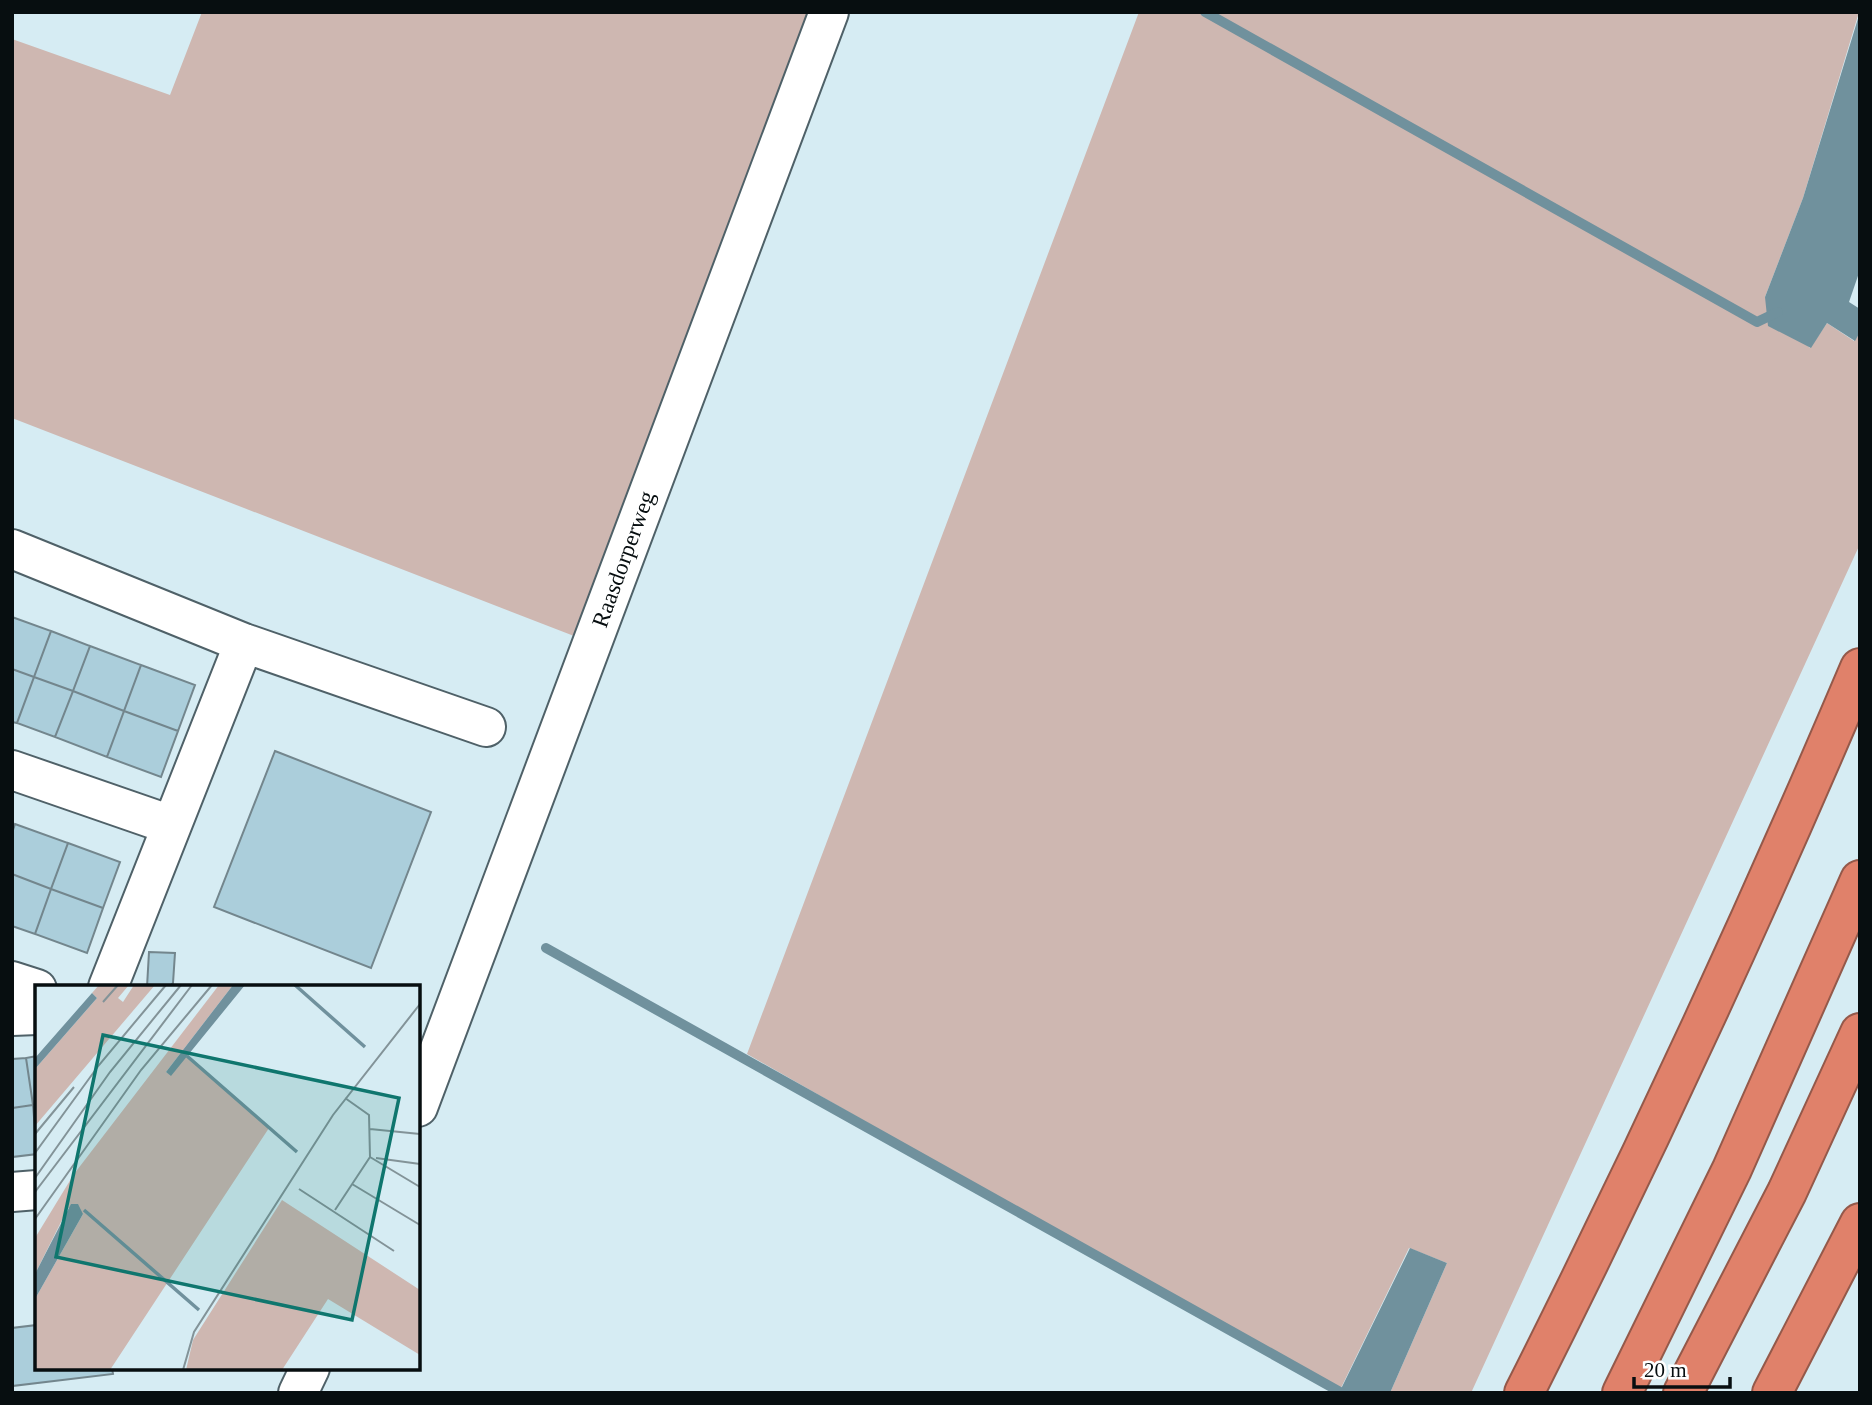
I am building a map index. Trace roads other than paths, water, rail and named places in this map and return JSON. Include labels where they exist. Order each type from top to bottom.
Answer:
[{"type":"highway","points":[[1524,1393],[1598,1245],[1796,819],[1860,668]]},
{"type":"highway","points":[[1622,1393],[1732,1169],[1860,880]]},
{"type":"highway","points":[[1683,1393],[1787,1192],[1860,1033]]},
{"type":"highway","points":[[1772,1393],[1860,1223]]},
{"type":"street","name":"Raasdorperweg","points":[[420,1102],[829,12]]},
{"type":"street","points":[[12,548],[244,643],[486,727]]},
{"type":"street","points":[[109,985],[244,643]]},
{"type":"street","points":[[12,770],[171,825]]},
{"type":"street","points":[[12,981],[35,988]]},
{"type":"street","points":[[12,1016],[35,1015]]},
{"type":"street","points":[[12,1192],[35,1189]]},
{"type":"street","points":[[298,1393],[309,1370]]},
{"type":"water","points":[[1860,12],[1860,270],[1849,302],[1860,309],[1860,332],[1855,341],[1827,323],[1811,348],[1768,326],[1765,297],[1803,198]]},
{"type":"water","points":[[1410,1248],[1447,1263],[1390,1393],[1339,1393]]},
{"type":"waterway","points":[[1205,12],[1757,322],[1778,312]]},
{"type":"waterway","points":[[546,948],[1342,1393]]}]
